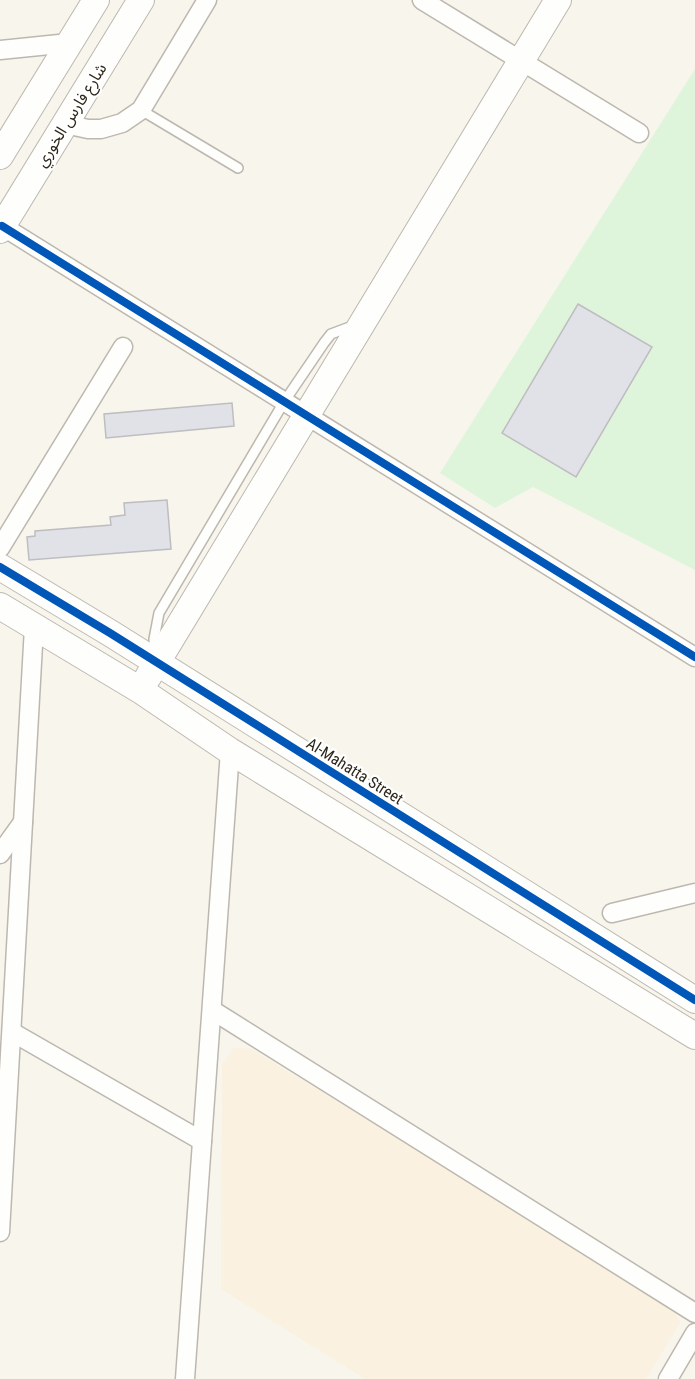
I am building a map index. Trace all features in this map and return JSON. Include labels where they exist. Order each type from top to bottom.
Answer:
[{"type":"street","points":[[0,156],[96,0]]},
{"type":"street","name":"شارع فارس الخوري","points":[[1,228],[141,0]]},
{"type":"street","points":[[65,124],[76,128],[101,129],[122,123],[141,110],[207,0]]},
{"type":"street","points":[[422,0],[639,133]]},
{"type":"street","points":[[140,690],[295,409],[360,324],[558,0]]},
{"type":"street","points":[[0,50],[69,43]]},
{"type":"street","points":[[1,228],[695,657]]},
{"type":"street","points":[[0,548],[123,347]]},
{"type":"street","name":"Al-Mahatta Street","points":[[0,567],[156,662],[695,1000]]},
{"type":"street","points":[[0,606],[140,690],[230,751],[695,1036]]},
{"type":"street","points":[[0,1232],[34,627]]},
{"type":"street","points":[[185,1379],[230,751]]},
{"type":"street","points":[[0,854],[23,822]]},
{"type":"street","points":[[612,914],[695,893]]},
{"type":"street","points":[[0,943],[16,953]]},
{"type":"street","points":[[212,1010],[695,1313]]},
{"type":"street","points":[[12,1032],[202,1141]]},
{"type":"street","points":[[668,1379],[695,1333]]},
{"type":"lane","points":[[141,110],[238,168]]},
{"type":"shaded area","points":[[234,1048],[251,1049],[674,1307],[680,1323],[646,1379],[365,1379],[221,1289],[222,1064]]},
{"type":"green space","points":[[695,69],[695,570],[533,487],[495,508],[440,473]]},
{"type":"building","points":[[578,304],[652,347],[576,477],[502,433]]},
{"type":"building","points":[[232,403],[234,426],[106,438],[104,414]]},
{"type":"building","points":[[167,500],[171,549],[29,560],[27,537],[35,536],[35,531],[111,525],[110,517],[125,515],[124,503]]},
{"type":"cycle path","points":[[2,226],[695,657]]},
{"type":"cycle path","points":[[0,567],[110,633],[695,1000]]}]
